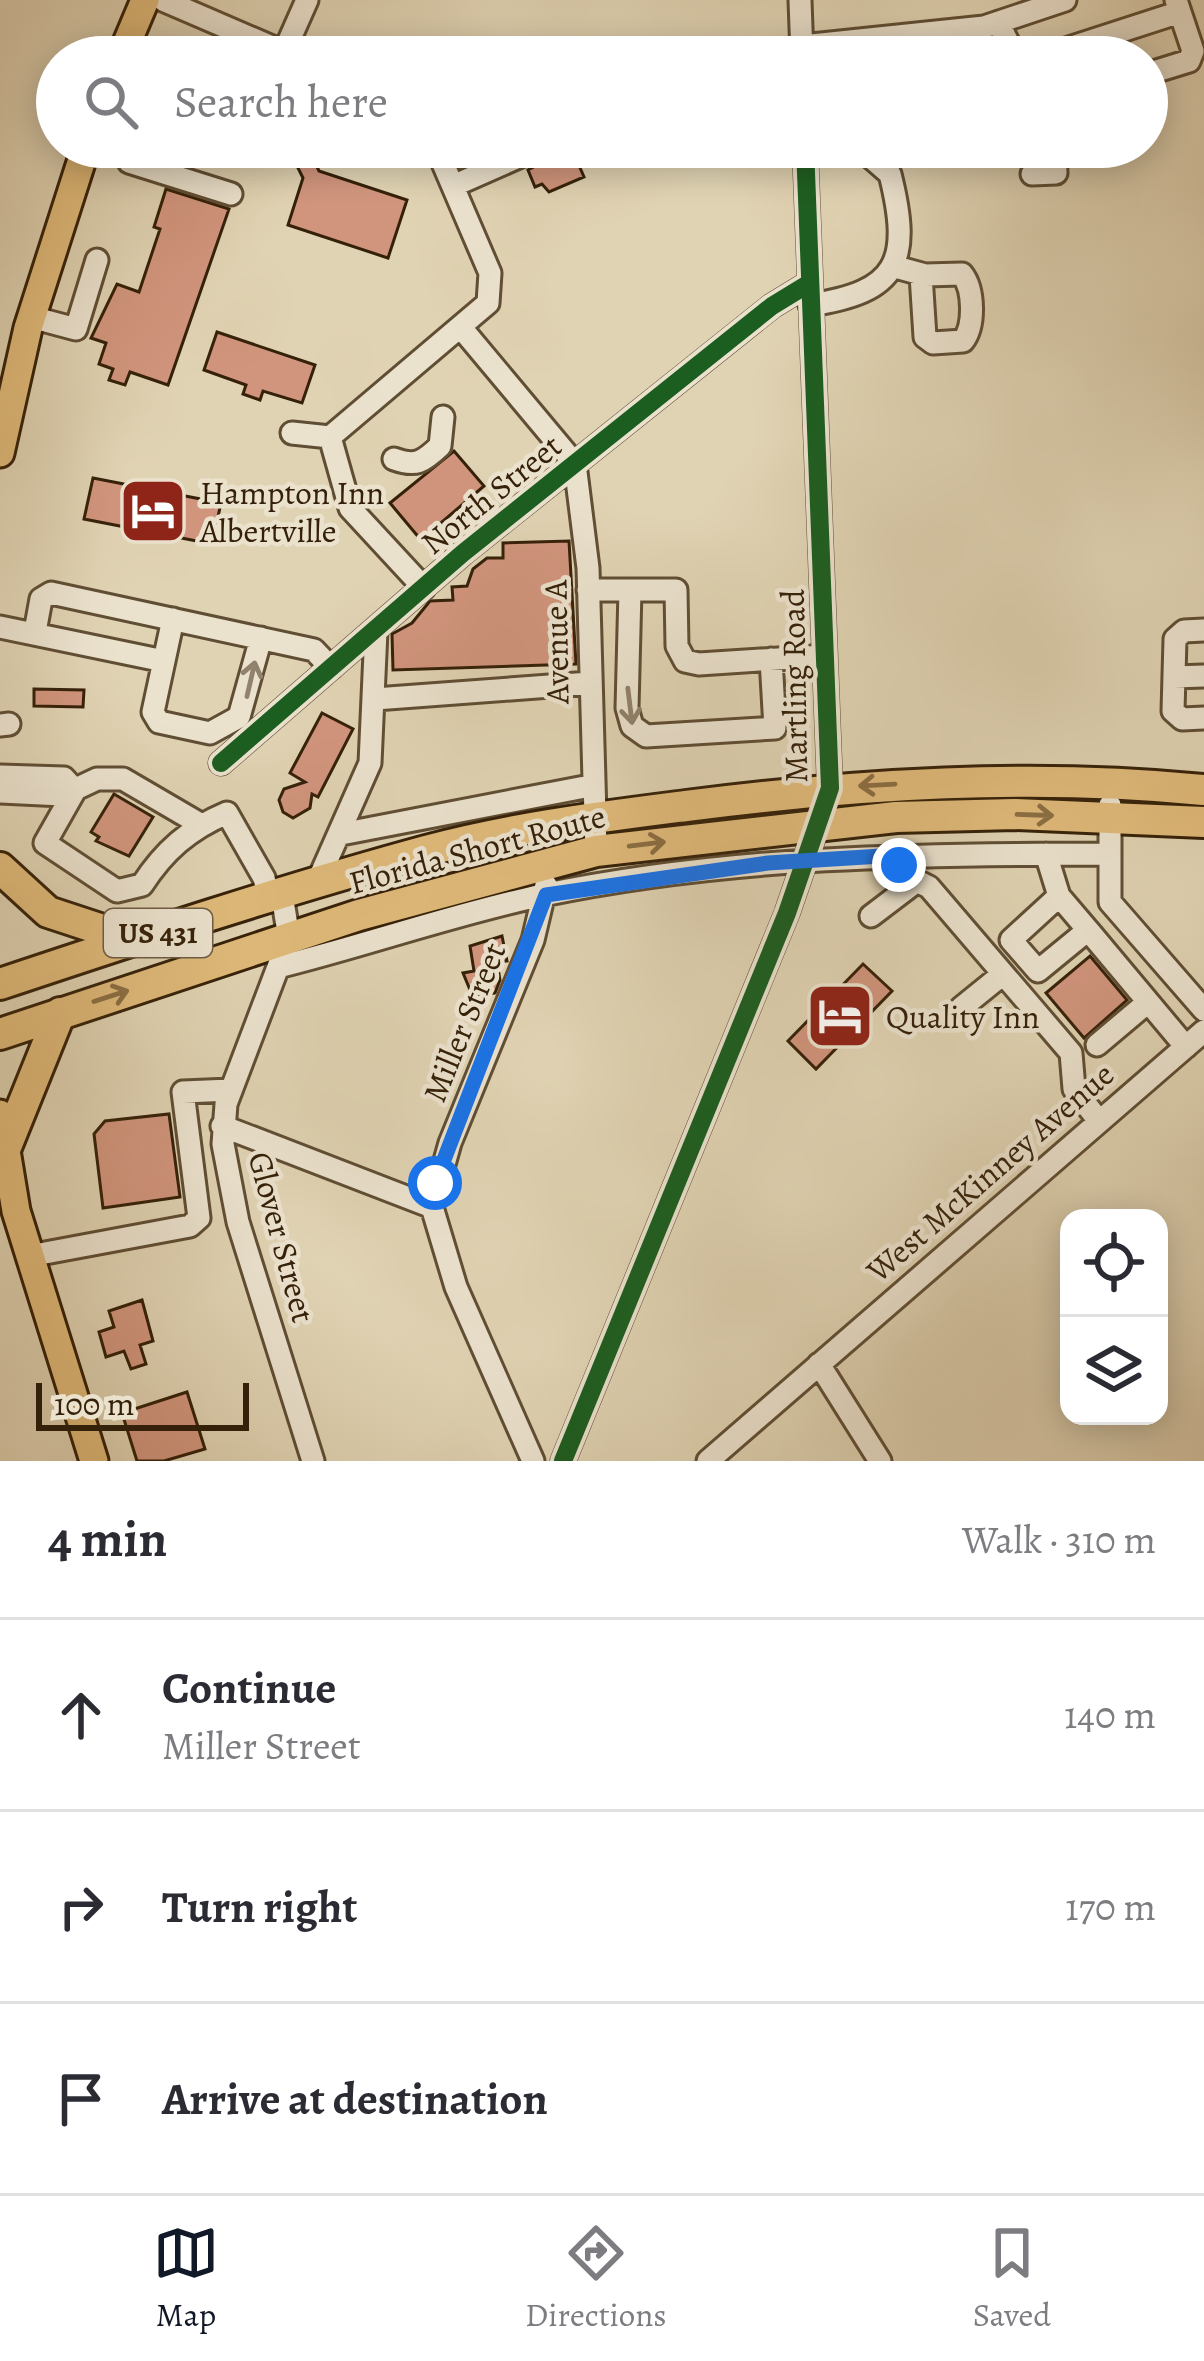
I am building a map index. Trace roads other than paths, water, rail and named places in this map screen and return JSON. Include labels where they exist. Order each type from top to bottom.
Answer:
[{"type":"highway","name":"Florida Short Route","points":[[0,984],[430,850],[591,818],[830,788],[1110,784],[1204,790]]},
{"type":"highway","name":"Florida Short Route","points":[[0,1034],[60,1013],[283,953],[547,860],[596,851],[821,821],[893,817],[1204,822]]},
{"type":"highway","points":[[0,868],[48,912],[133,940]]},
{"type":"highway","points":[[3,1143],[60,1013]]},
{"type":"main road","points":[[130,36],[145,0]]},
{"type":"main road","points":[[0,453],[4,415],[31,317],[79,168]]},
{"type":"main road","points":[[0,1114],[28,1256],[94,1461]]},
{"type":"street","points":[[163,0],[245,36]]},
{"type":"street","points":[[295,36],[307,0]]},
{"type":"street","points":[[800,0],[801,36]]},
{"type":"street","points":[[904,36],[999,22],[1065,0]]},
{"type":"street","points":[[1097,36],[1178,6],[1193,51],[1189,61],[1168,68]]},
{"type":"street","points":[[999,22],[1005,36]]},
{"type":"street","points":[[168,168],[231,194]]},
{"type":"street","points":[[292,433],[330,437],[463,330],[488,303],[492,282],[445,168]]},
{"type":"street","points":[[453,186],[494,168]]},
{"type":"street","name":"Martling Road","points":[[563,1461],[806,859],[830,788],[806,168]]},
{"type":"street","points":[[809,294],[867,294],[892,266],[893,189],[884,168]]},
{"type":"street","points":[[1032,174],[1056,172],[1056,168]]},
{"type":"street","points":[[31,317],[76,329],[97,260]]},
{"type":"street","points":[[892,266],[921,275]]},
{"type":"street","name":"North Street","points":[[221,763],[575,464],[809,294]]},
{"type":"street","points":[[463,330],[575,464]]},
{"type":"street","points":[[394,459],[412,465],[422,462],[440,446],[443,417]]},
{"type":"street","points":[[330,437],[350,508],[424,588]]},
{"type":"street","name":"Avenue A","points":[[575,464],[588,590],[590,786],[596,851]]},
{"type":"street","points":[[588,590],[676,590],[677,646],[685,661],[824,656]]},
{"type":"street","points":[[630,590],[627,708],[632,726],[646,736],[775,728],[771,659]]},
{"type":"street","points":[[35,632],[41,598],[51,593],[314,650],[332,668]]},
{"type":"street","points":[[173,619],[153,712],[159,722],[210,733],[239,717],[261,638]]},
{"type":"street","points":[[0,627],[164,662]]},
{"type":"street","points":[[1204,630],[1184,631],[1174,639],[1173,711],[1182,719],[1204,718]]},
{"type":"street","points":[[316,885],[370,764],[376,631]]},
{"type":"street","points":[[1174,677],[1204,676]]},
{"type":"street","points":[[374,699],[590,683]]},
{"type":"street","points":[[0,776],[64,778],[75,790]]},
{"type":"street","points":[[0,792],[63,795],[97,779],[123,779],[200,824]]},
{"type":"street","points":[[1110,784],[1110,902],[1204,1010]]},
{"type":"street","points":[[341,834],[590,786]]},
{"type":"street","points":[[75,790],[45,843],[117,891],[142,885],[161,856],[200,824],[227,813],[275,897],[283,953],[546,895],[806,859],[1110,854]]},
{"type":"street","points":[[893,817],[906,886]]},
{"type":"street","points":[[693,838],[699,872]]},
{"type":"street","points":[[1046,854],[1059,896],[1186,1046]]},
{"type":"street","name":"Miller Street","points":[[432,1207],[450,1143],[546,895],[547,860]]},
{"type":"street","points":[[871,916],[906,886],[917,881],[929,887],[1071,1053],[1074,1089],[1099,1121]]},
{"type":"street","points":[[1059,896],[1013,936],[1012,943],[1034,969],[1042,970],[1088,930]]},
{"type":"street","name":"Glover Street","points":[[283,953],[222,1126],[238,1222],[313,1461]]},
{"type":"street","points":[[961,1008],[1003,974]]},
{"type":"street","points":[[1096,1045],[1148,1001]]},
{"type":"street","name":"West McKinney Avenue","points":[[709,1461],[1204,1030]]},
{"type":"street","points":[[28,1256],[190,1226],[199,1218],[183,1092],[231,1090]]},
{"type":"street","points":[[222,1126],[432,1207],[456,1287],[533,1461]]},
{"type":"street","points":[[819,1364],[880,1461]]},
{"type":"place","name":"Hampton Inn Albertville","points":[[153,511]]},
{"type":"place","name":"Quality Inn","points":[[840,1016]]}]
